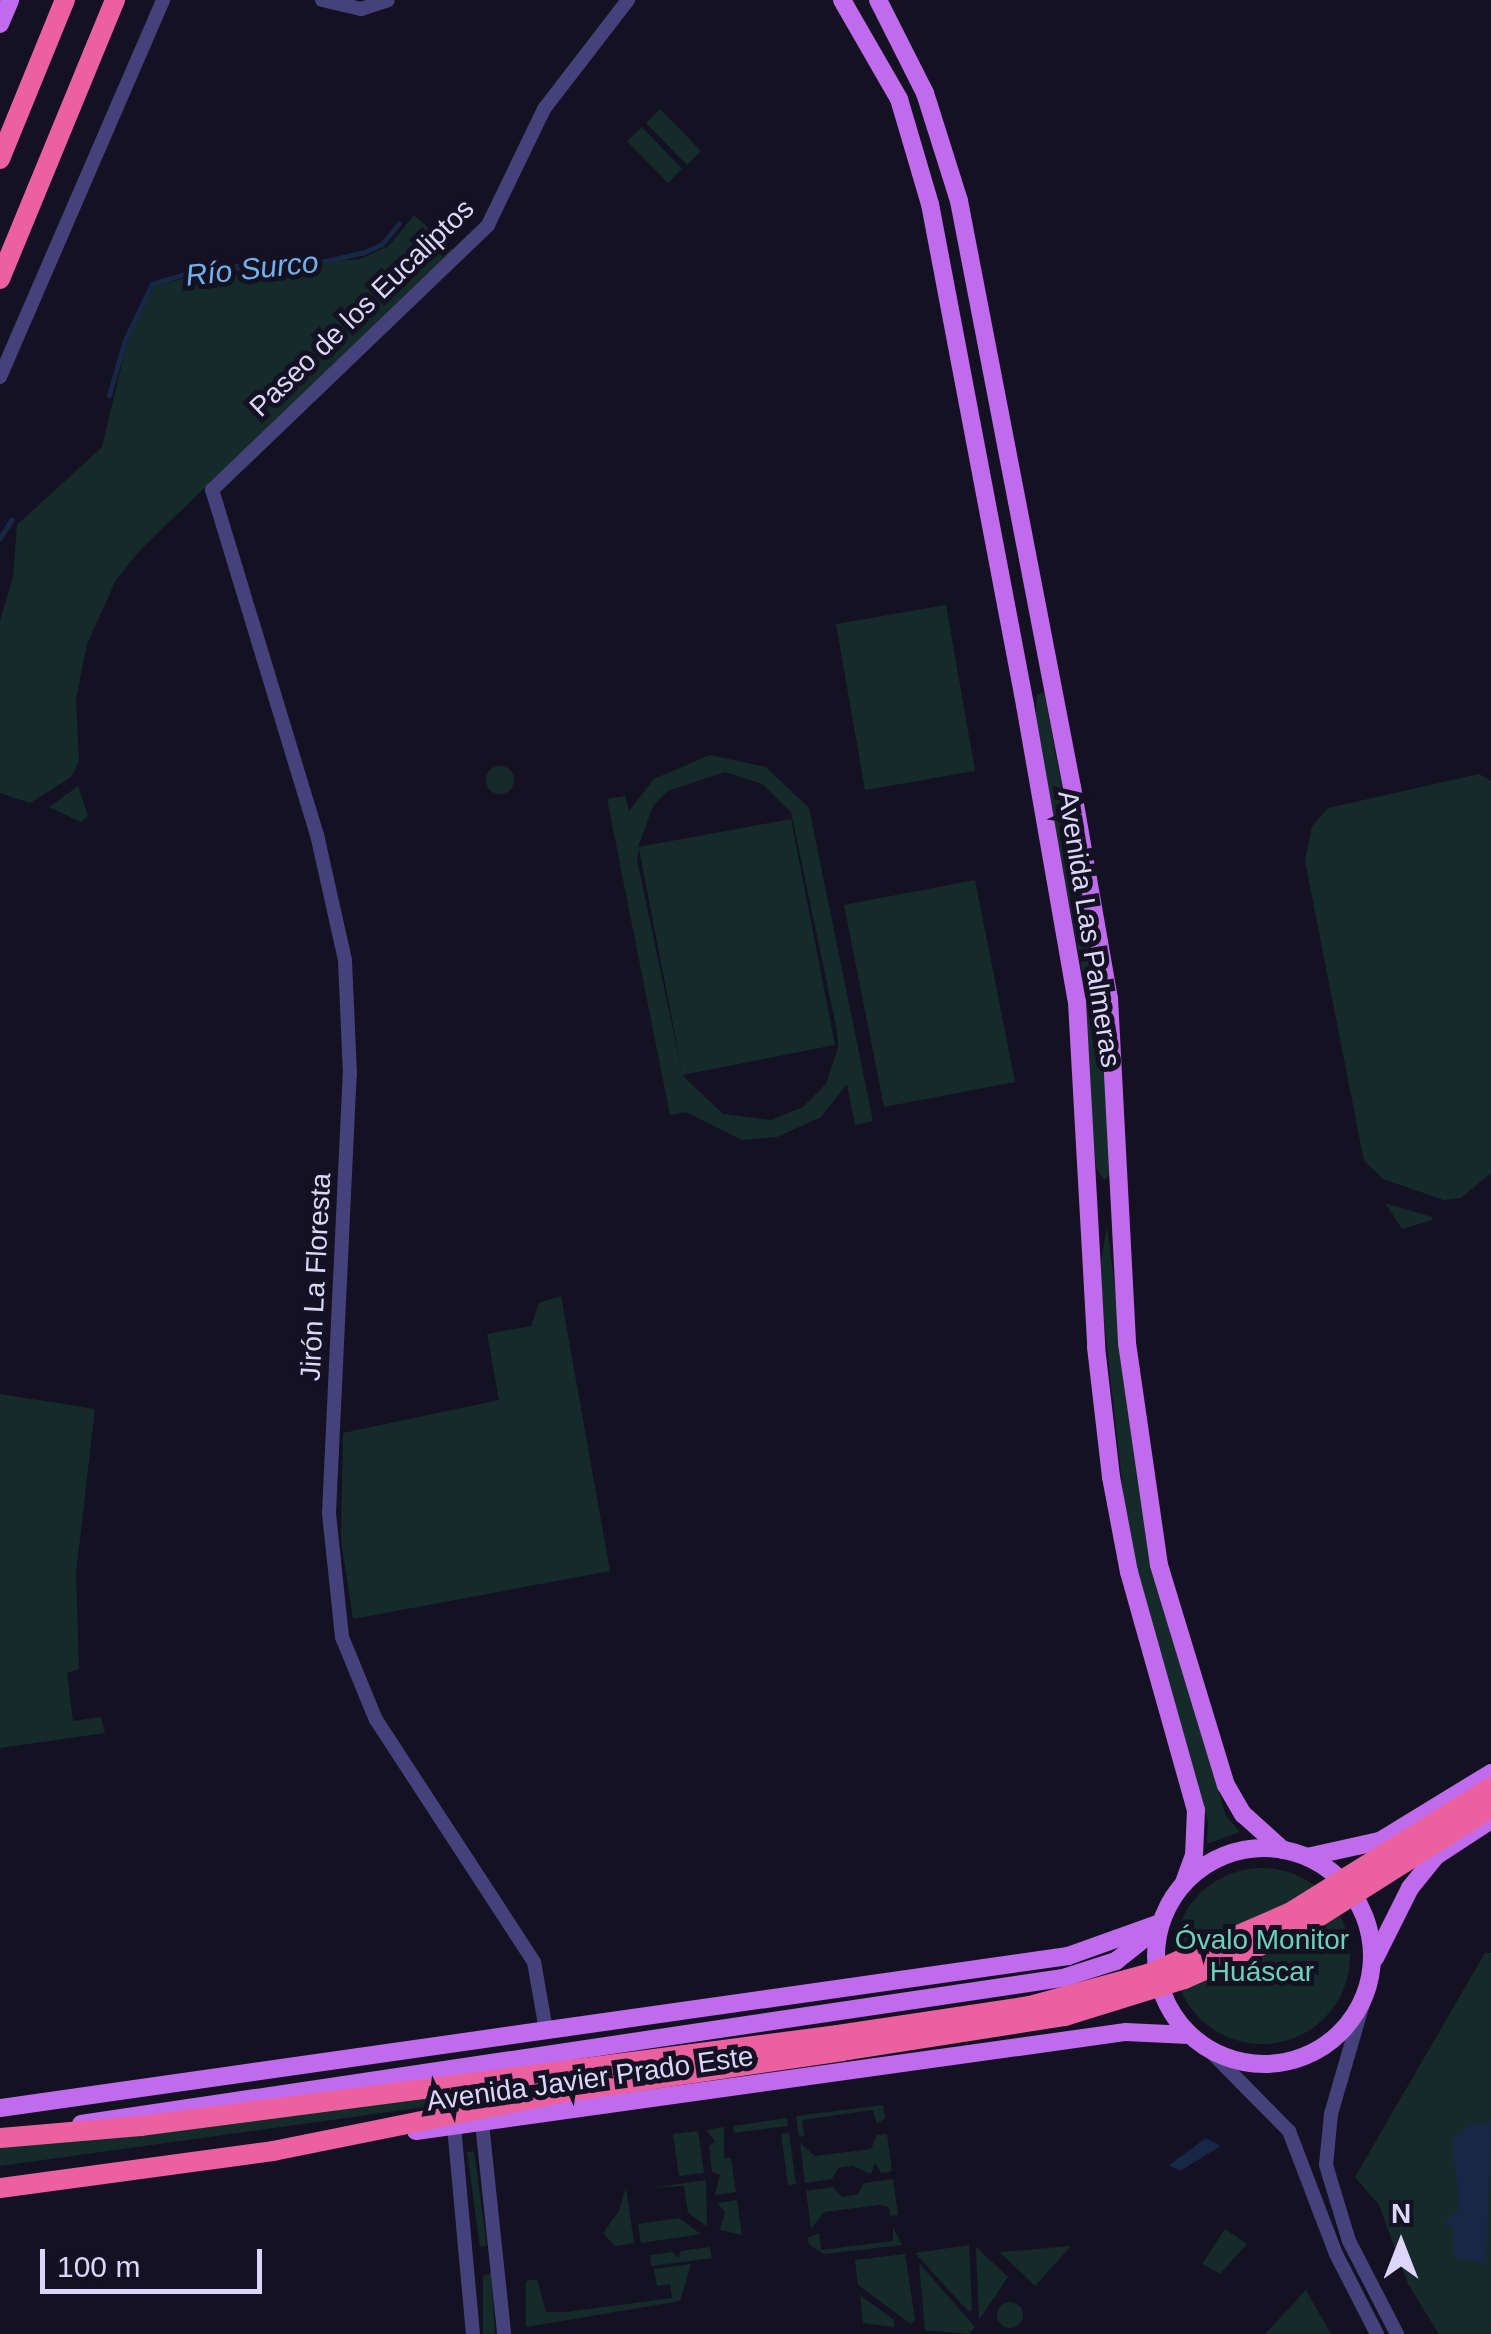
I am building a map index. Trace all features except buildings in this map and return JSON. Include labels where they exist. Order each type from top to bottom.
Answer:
[{"type":"highway","points":[[0,159],[64,0]]},
{"type":"highway","points":[[0,279],[114,0]]},
{"type":"highway","points":[[274,2151],[1030,2006],[1166,1967],[1335,1887],[1491,1787]]},
{"type":"highway","points":[[42,2132],[140,2126],[1066,2016],[1184,1979],[1301,1928],[1491,1808]]},
{"type":"highway","name":"Avenida Javier Prado Este","points":[[0,2138],[42,2132]]},
{"type":"highway","name":"Avenida Javier Prado Este","points":[[0,2188],[274,2151]]},
{"type":"main road","points":[[0,24],[10,0]]},
{"type":"main road","name":"Avenida Las Palmeras","points":[[842,0],[899,100],[930,204],[1025,705],[1077,1002],[1100,1393],[1114,1491],[1129,1572],[1196,1810],[1194,1855],[1184,1882]]},
{"type":"main road","name":"Avenida Las Palmeras","points":[[878,0],[925,93],[959,201],[1054,686],[1109,998],[1131,1390],[1163,1582],[1226,1785],[1243,1814],[1283,1850]]},
{"type":"main road","points":[[1000,581],[1014,587],[1032,572]]},
{"type":"main road","points":[[1025,705],[1031,690],[1054,686]]},
{"type":"main road","points":[[1092,1232],[1111,1222],[1123,1231]]},
{"type":"main road","points":[[1307,1857],[1380,1841],[1491,1773]]},
{"type":"main road","points":[[1372,1963],[1364,1914],[1351,1892],[1307,1857],[1283,1850],[1230,1854],[1184,1882],[1160,1925],[1158,1985],[1189,2035],[1209,2050],[1262,2065],[1315,2052],[1338,2036],[1367,1990],[1372,1963],[1410,1888],[1436,1856],[1491,1820]]},
{"type":"main road","name":"Avenida Javier Prado Este","points":[[0,2108],[1068,1956],[1160,1925]]},
{"type":"main road","name":"Avenida Javier Prado Este","points":[[42,2132],[164,2107],[1063,1978],[1122,1958],[1160,1925]]},
{"type":"main road","name":"Avenida Javier Prado Este","points":[[274,2151],[1108,2034],[1189,2035]]},
{"type":"main road","points":[[164,2107],[242,2074]]},
{"type":"street","points":[[0,376],[162,0]]},
{"type":"street","points":[[322,0],[361,9],[388,0]]},
{"type":"street","name":"Paseo de los Eucaliptos","points":[[212,490],[488,225],[544,110],[628,0]]},
{"type":"street","name":"Jirón La Floresta","points":[[212,490],[317,836],[345,960],[350,1074],[330,1513],[342,1636],[376,1720],[405,1770],[534,1962],[546,2030]]},
{"type":"street","points":[[1367,1990],[1331,2114],[1326,2166],[1349,2241],[1397,2334]]},
{"type":"street","points":[[1209,2050],[1289,2131],[1336,2254],[1377,2334]]},
{"type":"street","points":[[482,2122],[504,2334]]},
{"type":"street","points":[[454,2126],[473,2334]]},
{"type":"green space","points":[[660,109],[701,151],[687,165],[646,123]]},
{"type":"green space","points":[[642,127],[682,169],[668,183],[627,141]]},
{"type":"green space","points":[[414,215],[453,250],[140,550],[116,580],[87,644],[76,699],[79,762],[71,777],[30,803],[0,793],[0,621],[13,577],[17,525],[102,447],[129,334],[155,286],[217,270],[360,259],[389,246]]},
{"type":"green space","points":[[946,605],[975,771],[865,790],[836,624]]},
{"type":"green space","points":[[1044,692],[1102,1003],[1111,1174],[1104,1180],[1096,1168],[1081,966],[1035,722],[1037,695]]},
{"type":"green space","points":[[710,755],[766,767],[809,808],[873,1121],[855,1125],[847,1084],[821,1117],[777,1137],[742,1140],[686,1112],[670,1115],[607,799],[625,796],[629,811],[654,779]],"holes":[[[725,772],[762,784],[791,812],[837,1031],[838,1048],[826,1084],[803,1107],[771,1120],[723,1114],[682,1075],[835,1045],[791,819],[638,847],[653,806],[668,791]],[[639,849],[682,1071],[682,1072],[637,860]]]},
{"type":"green space","points":[[500,766],[510,770],[514,780],[510,790],[500,794],[490,790],[486,780],[490,770]]},
{"type":"green space","points":[[1479,774],[1491,781],[1491,1173],[1461,1198],[1444,1200],[1383,1179],[1364,1161],[1305,861],[1312,826],[1328,808]]},
{"type":"green space","points":[[78,786],[88,816],[81,822],[49,807]]},
{"type":"green space","points":[[975,880],[1015,1082],[884,1107],[844,905]]},
{"type":"green space","points":[[1385,1203],[1432,1217],[1432,1220],[1402,1229]]},
{"type":"green space","points":[[1107,1226],[1148,1549],[1226,1816],[1240,1832],[1207,1844],[1208,1822],[1128,1537],[1099,1274]]},
{"type":"green space","points":[[561,1296],[610,1571],[353,1619],[341,1540],[343,1433],[499,1400],[487,1334],[531,1326],[539,1303]]},
{"type":"green space","points":[[0,1394],[95,1409],[76,1573],[79,1669],[67,1673],[73,1721],[101,1717],[105,1733],[0,1748]]},
{"type":"green space","name":"Óvalo Monitor Huáscar","points":[[1262,1868],[1296,1874],[1324,1894],[1344,1922],[1350,1956],[1344,1990],[1324,2018],[1296,2038],[1262,2044],[1228,2038],[1200,2018],[1180,1990],[1174,1956],[1180,1922],[1200,1894],[1228,1874]]},
{"type":"green space","points":[[1485,1953],[1491,1953],[1491,2334],[1439,2334],[1408,2284],[1379,2205],[1355,2177]]},
{"type":"green space","points":[[453,2097],[454,2103],[0,2166],[0,2143],[338,2102]]},
{"type":"green space","points":[[883,2105],[885,2118],[877,2124],[873,2110],[802,2120],[804,2136],[799,2137],[796,2116]]},
{"type":"green space","points":[[787,2118],[788,2126],[734,2133],[733,2126]]},
{"type":"green space","points":[[724,2127],[724,2158],[731,2158],[736,2192],[715,2195],[720,2175],[712,2172],[709,2146],[715,2141],[706,2130]]},
{"type":"green space","points":[[698,2131],[704,2173],[679,2176],[673,2134]]},
{"type":"green space","points":[[789,2133],[796,2184],[788,2185],[781,2134]]},
{"type":"green space","points":[[887,2134],[892,2171],[881,2173],[875,2163],[871,2174],[853,2166],[838,2168],[832,2179],[805,2183],[800,2143],[815,2156],[871,2149],[877,2135]]},
{"type":"green space","points":[[474,2151],[487,2246],[480,2247],[467,2152]]},
{"type":"green space","points":[[893,2179],[898,2215],[890,2216],[889,2207],[880,2205],[824,2212],[811,2229],[806,2191],[833,2187],[842,2197],[858,2194],[864,2183]]},
{"type":"green space","points":[[706,2180],[707,2226],[688,2213],[684,2186],[650,2188]]},
{"type":"green space","points":[[626,2187],[634,2243],[615,2246],[603,2233],[619,2211]]},
{"type":"green space","points":[[737,2200],[742,2235],[720,2230],[725,2212],[717,2203]]},
{"type":"green space","points":[[679,2218],[701,2234],[641,2243],[638,2224]]},
{"type":"green space","points":[[893,2227],[902,2245],[824,2254],[809,2245],[807,2238],[819,2233],[821,2250],[893,2241]]},
{"type":"green space","points":[[1225,2229],[1247,2244],[1220,2274],[1202,2264]]},
{"type":"green space","points":[[969,2245],[972,2310],[969,2312],[915,2253]]},
{"type":"green space","points":[[1071,2246],[1035,2286],[1000,2252]]},
{"type":"green space","points":[[710,2247],[712,2258],[651,2266],[650,2255],[673,2252],[678,2258],[681,2251]]},
{"type":"green space","points":[[976,2247],[1008,2277],[979,2320]]},
{"type":"green space","points":[[905,2254],[915,2320],[911,2324],[858,2285],[855,2260]]},
{"type":"green space","points":[[919,2263],[975,2327],[969,2334],[925,2330]]},
{"type":"green space","points":[[691,2264],[680,2301],[526,2327],[526,2281],[537,2279],[546,2312],[566,2312],[672,2298],[670,2284],[657,2286],[654,2269]]},
{"type":"green space","points":[[491,2273],[495,2334],[483,2334],[483,2276]]},
{"type":"green space","points":[[1306,2290],[1331,2334],[1265,2334]]},
{"type":"green space","points":[[860,2295],[894,2320],[894,2327],[863,2323]]},
{"type":"green space","points":[[1010,2302],[1019,2306],[1023,2315],[1019,2324],[1010,2328],[1001,2324],[997,2315],[1001,2306]]},
{"type":"water","points":[[1474,2123],[1491,2124],[1486,2263],[1454,2258],[1454,2231],[1444,2222],[1460,2209],[1452,2139]]},
{"type":"water","points":[[1206,2138],[1221,2146],[1180,2171],[1169,2165]]},
{"type":"waterway","name":"Río Surco","points":[[109,395],[125,340],[152,284],[204,268],[326,261],[362,253],[382,244],[399,223]]},
{"type":"waterway","name":"Río Surco","points":[[0,538],[12,519]]}]
